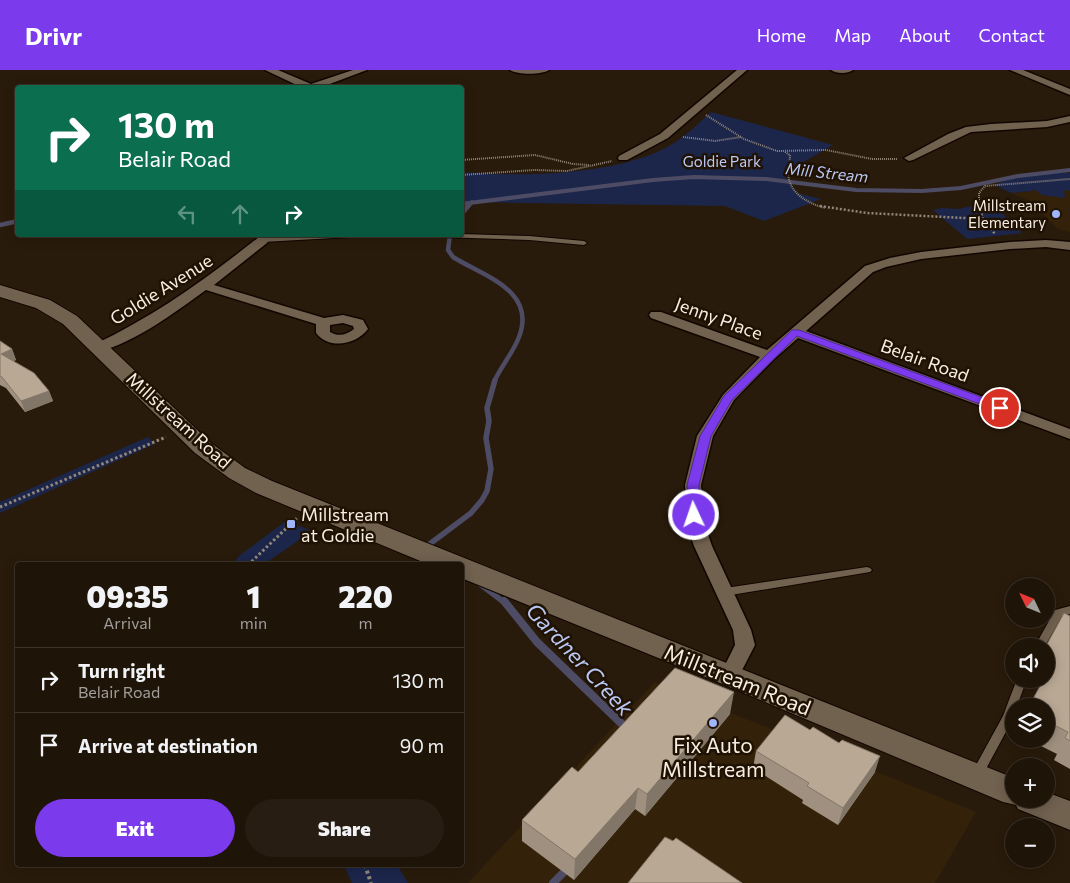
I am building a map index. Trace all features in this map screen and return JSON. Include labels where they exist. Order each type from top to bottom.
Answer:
[{"type":"main road","name":"Millstream Road","points":[[0,291],[30,298],[56,310],[100,347],[204,448],[237,473],[264,487],[448,562]]},
{"type":"main road","name":"Millstream Road","points":[[464,569],[730,675],[1005,788]]},
{"type":"main road","points":[[1051,808],[1070,816]]},
{"type":"street","points":[[270,70],[307,85]]},
{"type":"street","points":[[318,85],[362,70]]},
{"type":"street","points":[[515,70],[544,70]]},
{"type":"street","points":[[623,158],[668,134],[742,70]]},
{"type":"street","points":[[836,70],[848,70]]},
{"type":"street","points":[[1015,70],[1070,92]]},
{"type":"street","points":[[909,158],[926,152],[954,134],[978,128],[1032,127],[1056,124],[1070,119]]},
{"type":"street","name":"Goldie Avenue","points":[[100,347],[124,336],[205,286],[263,240]]},
{"type":"street","points":[[730,675],[745,645],[742,630],[696,526],[692,504],[693,485],[705,436],[728,398],[769,356],[869,269],[888,261],[1005,246],[1039,244],[1070,246]]},
{"type":"street","points":[[205,286],[323,322]]},
{"type":"street","name":"Jenny Place","points":[[656,315],[769,356]]},
{"type":"street","name":"Belair Road","points":[[796,332],[1070,434]]},
{"type":"lane","points":[[464,236],[529,238],[584,243]]},
{"type":"lane","points":[[263,240],[316,237]]},
{"type":"lane","points":[[725,592],[867,570]]},
{"type":"lane","points":[[1045,638],[1059,613],[1070,610]]},
{"type":"lane","points":[[976,777],[1008,717],[1019,688]]},
{"type":"path","points":[[694,110],[704,113],[757,145],[790,155],[788,173],[794,192],[798,197],[813,204],[857,213],[982,219]]},
{"type":"path","points":[[668,134],[715,141],[741,137]]},
{"type":"path","points":[[785,152],[808,148],[832,150],[878,161],[909,158]]},
{"type":"path","points":[[464,160],[535,155],[573,164],[592,166]]},
{"type":"path","points":[[464,175],[534,170],[567,171],[623,158]]},
{"type":"path","points":[[996,236],[982,219],[978,202],[980,191],[985,186],[1070,179]]},
{"type":"path","points":[[0,507],[185,429]]},
{"type":"path","points":[[251,562],[310,506]]},
{"type":"path","points":[[365,867],[371,883]]},
{"type":"shaded area","name":"Millstream Elementary","points":[[1070,182],[1070,232],[1058,229],[1028,200],[1011,193],[1033,191],[1034,185]]},
{"type":"shaded area","points":[[655,682],[976,812],[935,883],[468,883]]},
{"type":"green space","name":"Goldie Park","points":[[711,112],[833,145],[783,174],[797,193],[821,199],[764,221],[725,206],[464,202],[464,172],[539,174],[596,169],[647,156],[669,146]]},
{"type":"green space","points":[[1056,172],[1070,173],[1070,191],[1064,190],[1065,198],[1042,195],[1034,189],[1033,191],[1011,193],[995,185],[1011,177]]},
{"type":"green space","points":[[987,203],[995,206],[1022,233],[967,239],[933,210],[942,208],[958,209]]},
{"type":"green space","points":[[148,437],[155,444],[0,513],[0,502]]},
{"type":"green space","points":[[286,521],[312,531],[267,562],[234,562],[239,556]]},
{"type":"green space","points":[[345,867],[398,867],[408,883],[352,883]]},
{"type":"building","points":[[0,341],[12,349],[1,354],[34,373],[49,391],[21,401],[0,376]]},
{"type":"building","points":[[1064,613],[1070,616],[1070,741],[1065,738],[1068,732],[1055,726],[1055,698],[1033,698],[1039,688],[1055,688],[1055,638],[1050,638]]},
{"type":"building","points":[[675,668],[734,692],[647,794],[638,788],[575,859],[522,820],[572,767],[578,772]]},
{"type":"building","points":[[785,715],[810,730],[813,727],[839,743],[842,740],[880,756],[843,808],[807,786],[809,783],[756,751]]},
{"type":"building","points":[[665,837],[673,841],[676,838],[742,883],[628,883]]},
{"type":"waterway","name":"Mill Stream","points":[[471,203],[653,180],[694,177],[766,179],[856,190],[922,191],[961,188],[1018,176],[1070,170]]},
{"type":"waterway","name":"Gardner Creek","points":[[464,204],[471,203]]},
{"type":"waterway","name":"Gardner Creek","points":[[467,208],[471,203]]},
{"type":"waterway","name":"Gardner Creek","points":[[464,211],[468,206]]},
{"type":"waterway","name":"Mill Stream","points":[[0,225],[15,222]]},
{"type":"waterway","name":"Gardner Creek","points":[[450,237],[448,250],[453,257],[504,286],[514,296],[520,307],[523,321],[519,337],[495,380]]},
{"type":"waterway","name":"Gardner Creek","points":[[423,549],[471,513],[487,491],[491,469],[486,438],[489,421],[487,408],[495,380]]},
{"type":"waterway","name":"Gardner Creek","points":[[480,584],[505,603]]},
{"type":"waterway","name":"Gardner Creek","points":[[504,601],[537,642],[624,726],[624,732]]},
{"type":"waterway","name":"Gardner Creek","points":[[553,883],[569,867]]},
{"type":"place","name":"Millstream Elementary","points":[[1056,214]]},
{"type":"place","name":"Millstream at Goldie","points":[[291,524]]},
{"type":"place","name":"Fix Auto Millstream","points":[[713,723]]},
{"type":"route","points":[[694,515],[692,504],[693,485],[705,436],[728,398],[769,356],[796,332],[1000,408]]}]
